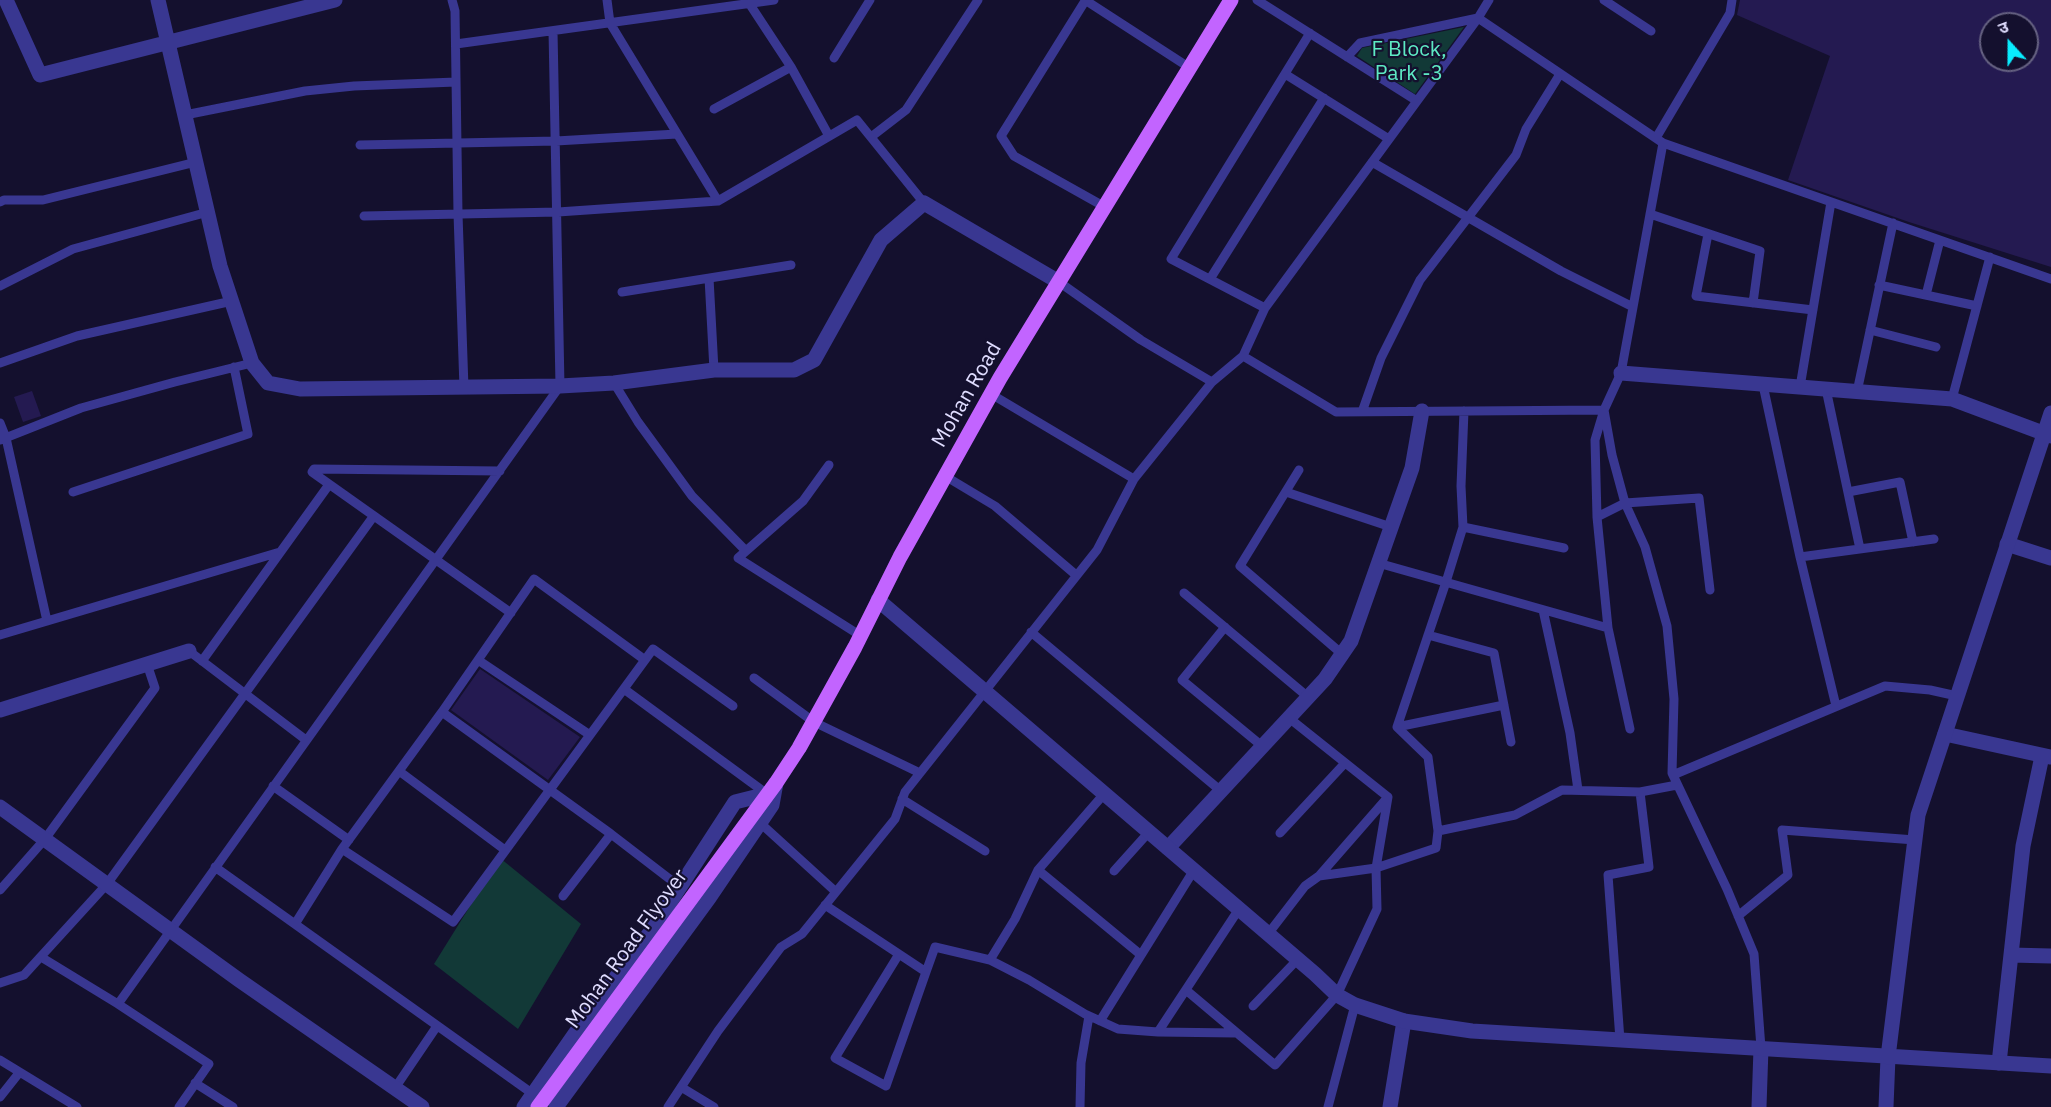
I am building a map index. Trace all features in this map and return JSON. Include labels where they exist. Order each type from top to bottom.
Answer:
[{"type":"main road","name":"Mohan Road","points":[[755,819],[814,722],[991,394],[1231,0]]},
{"type":"main road","name":"Mohan Road Flyover","points":[[532,1103],[725,850],[755,819]]},
{"type":"street","points":[[6,0],[40,75],[335,0]]},
{"type":"street","points":[[158,0],[220,266],[252,363],[268,382],[300,389],[561,386],[614,383],[714,370],[794,370],[814,360],[881,240],[924,203],[1059,282]]},
{"type":"street","points":[[1621,373],[1952,399],[2047,435]]},
{"type":"street","points":[[1168,848],[1324,679],[1351,641],[1412,468],[1422,411]]},
{"type":"street","points":[[1886,1107],[1888,1057],[1918,815],[2007,544],[2047,435],[2051,413]]},
{"type":"street","points":[[2007,544],[2051,558]]},
{"type":"street","points":[[878,600],[1298,959],[1337,995],[1355,1005],[1404,1021],[1472,1031],[2051,1066]]},
{"type":"street","points":[[0,710],[189,651]]},
{"type":"street","points":[[1945,734],[2047,757],[2023,846],[1999,1063]]},
{"type":"street","points":[[532,1103],[595,1005],[652,930],[735,802],[772,789]]},
{"type":"street","points":[[0,807],[422,1107]]},
{"type":"street","points":[[556,1107],[709,898],[755,819]]},
{"type":"street","points":[[2011,955],[2051,956]]},
{"type":"street","points":[[1390,1107],[1404,1021]]},
{"type":"street","points":[[1759,1107],[1761,1048]]},
{"type":"lane","points":[[452,0],[455,11],[458,214],[464,388]]},
{"type":"lane","points":[[607,0],[610,23],[718,201]]},
{"type":"lane","points":[[456,44],[774,0]]},
{"type":"lane","points":[[834,58],[870,0]]},
{"type":"lane","points":[[871,138],[906,110],[978,0]]},
{"type":"lane","points":[[1105,207],[1014,156],[1001,136],[1085,0],[1190,68]]},
{"type":"lane","points":[[1257,0],[1417,101]]},
{"type":"lane","points":[[668,1107],[718,1031],[781,947],[802,934],[895,819],[905,792],[1097,550],[1134,479],[1212,382],[1243,357],[1265,308],[1489,0]]},
{"type":"lane","points":[[1604,0],[1651,31]]},
{"type":"lane","points":[[1630,729],[1608,628],[1597,517],[1594,441],[1621,373],[1650,214],[1660,141],[1730,13],[1732,0]]},
{"type":"lane","points":[[747,2],[791,67],[829,136]]},
{"type":"lane","points":[[1347,57],[1360,43],[1478,18],[1660,141],[2051,279]]},
{"type":"lane","points":[[118,1004],[561,386],[553,31]]},
{"type":"lane","points":[[1265,308],[1171,259],[1310,33]]},
{"type":"lane","points":[[714,110],[791,67]]},
{"type":"lane","points":[[1285,74],[1389,139]]},
{"type":"lane","points":[[1362,412],[1381,358],[1420,280],[1516,154],[1526,129],[1560,74]]},
{"type":"lane","points":[[185,115],[305,91],[354,86],[456,82]]},
{"type":"lane","points":[[1210,279],[1324,98]]},
{"type":"lane","points":[[364,216],[558,212],[718,201],[857,120],[924,203]]},
{"type":"lane","points":[[360,145],[556,141],[677,134]]},
{"type":"lane","points":[[0,202],[4,200],[43,200],[196,162]]},
{"type":"lane","points":[[1372,162],[1561,271],[1633,307]]},
{"type":"lane","points":[[1800,387],[1831,202]]},
{"type":"lane","points":[[0,286],[73,249],[208,212]]},
{"type":"lane","points":[[1650,214],[1761,251],[1754,303]]},
{"type":"lane","points":[[1857,392],[1893,223]]},
{"type":"lane","points":[[1708,234],[1696,296],[1813,310]]},
{"type":"lane","points":[[1926,295],[1940,240]]},
{"type":"lane","points":[[1952,399],[1990,257]]},
{"type":"lane","points":[[622,291],[791,265]]},
{"type":"lane","points":[[709,278],[714,370]]},
{"type":"lane","points":[[1059,282],[1141,340],[1212,382]]},
{"type":"lane","points":[[1880,285],[1977,306]]},
{"type":"lane","points":[[0,363],[77,336],[232,301]]},
{"type":"lane","points":[[1870,330],[1936,347]]},
{"type":"lane","points":[[1243,357],[1336,412],[1604,411]]},
{"type":"lane","points":[[3,439],[81,408],[252,363]]},
{"type":"lane","points":[[73,492],[248,434],[234,367]]},
{"type":"lane","points":[[614,383],[638,422],[692,496],[746,551]]},
{"type":"lane","points":[[1763,385],[1800,557],[1836,706]]},
{"type":"lane","points":[[1826,389],[1860,549]]},
{"type":"lane","points":[[991,394],[1134,479]]},
{"type":"lane","points":[[1397,727],[1463,526],[1461,486],[1464,411]]},
{"type":"lane","points":[[1604,411],[1612,455],[1625,503],[1645,547],[1667,626],[1674,699],[1673,775],[1754,954],[1761,1048]]},
{"type":"lane","points":[[0,423],[47,621]]},
{"type":"lane","points":[[829,465],[803,501],[738,558],[861,636]]},
{"type":"lane","points":[[500,471],[314,469],[312,472],[328,486],[511,613]]},
{"type":"lane","points":[[1299,470],[1239,566],[1342,654]]},
{"type":"lane","points":[[945,476],[995,506],[1076,575]]},
{"type":"lane","points":[[1848,492],[1900,482],[1912,542]]},
{"type":"lane","points":[[202,661],[328,486]]},
{"type":"lane","points":[[1286,492],[1391,527]]},
{"type":"lane","points":[[1597,517],[1625,503],[1700,498],[1710,590]]},
{"type":"lane","points":[[0,983],[24,975],[107,884],[373,517]]},
{"type":"lane","points":[[1463,526],[1564,548]]},
{"type":"lane","points":[[1800,557],[1934,539]]},
{"type":"lane","points":[[0,635],[280,552]]},
{"type":"lane","points":[[1378,563],[1608,628]]},
{"type":"lane","points":[[295,924],[342,849],[442,712],[534,579],[645,660]]},
{"type":"lane","points":[[1184,593],[1308,696]]},
{"type":"lane","points":[[1543,610],[1569,734],[1578,790]]},
{"type":"lane","points":[[1225,627],[1182,680],[1262,746]]},
{"type":"lane","points":[[1031,632],[1221,791]]},
{"type":"lane","points":[[1428,635],[1494,652],[1511,742]]},
{"type":"lane","points":[[342,849],[453,922],[653,649],[733,706]]},
{"type":"lane","points":[[189,651],[306,740]]},
{"type":"lane","points":[[478,660],[590,735]]},
{"type":"lane","points":[[0,890],[45,839],[155,688],[147,664]]},
{"type":"lane","points":[[754,678],[814,722],[920,773]]},
{"type":"lane","points":[[1673,775],[1885,686],[1930,690],[1957,696]]},
{"type":"lane","points":[[624,689],[772,789]]},
{"type":"lane","points":[[1397,727],[1504,705]]},
{"type":"lane","points":[[442,712],[611,834],[680,887]]},
{"type":"lane","points":[[1289,718],[1388,797]]},
{"type":"lane","points":[[1318,876],[1376,868],[1436,848],[1438,831],[1428,757],[1397,727]]},
{"type":"lane","points":[[1280,833],[1345,763]]},
{"type":"lane","points":[[399,771],[505,850]]},
{"type":"lane","points":[[1438,831],[1515,815],[1562,790],[1640,792],[1677,785]]},
{"type":"lane","points":[[273,786],[349,840]]},
{"type":"lane","points":[[1620,1040],[1608,875],[1649,867],[1640,792]]},
{"type":"lane","points":[[990,960],[1016,919],[1038,870],[1104,794]]},
{"type":"lane","points":[[1186,990],[1275,1065],[1337,995],[1377,909],[1376,868],[1388,797]]},
{"type":"lane","points":[[1268,934],[1305,886],[1318,876],[1388,797]]},
{"type":"lane","points":[[902,799],[985,851]]},
{"type":"lane","points":[[755,819],[836,892]]},
{"type":"lane","points":[[1738,916],[1788,875],[1782,830],[1915,840]]},
{"type":"lane","points":[[1114,871],[1149,832]]},
{"type":"lane","points":[[563,896],[611,834]]},
{"type":"lane","points":[[215,867],[437,1026],[532,1103]]},
{"type":"lane","points":[[1038,870],[1141,955]]},
{"type":"lane","points":[[1100,1021],[1194,870]]},
{"type":"lane","points":[[825,905],[926,972]]},
{"type":"lane","points":[[1158,1032],[1239,909]]},
{"type":"lane","points":[[899,954],[835,1058],[886,1086],[935,947],[990,960],[1089,1016],[1118,1029],[1236,1033]]},
{"type":"lane","points":[[41,957],[209,1064],[179,1107]]},
{"type":"lane","points":[[1253,1006],[1298,959]]},
{"type":"lane","points":[[1328,1107],[1355,1005]]},
{"type":"lane","points":[[1080,1107],[1081,1063],[1089,1016]]},
{"type":"lane","points":[[395,1088],[437,1026]]},
{"type":"lane","points":[[0,1060],[77,1107]]},
{"type":"lane","points":[[0,1097],[19,1073]]},
{"type":"lane","points":[[195,1083],[233,1107]]},
{"type":"lane","points":[[681,1087],[714,1107]]},
{"type":"green space","name":"F Block, Park -3","points":[[1464,27],[1415,94],[1357,56],[1362,48]]},
{"type":"green space","points":[[500,858],[581,924],[518,1029],[434,964]]},
{"type":"building","points":[[1740,0],[2051,0],[2051,267],[1909,222],[1788,180],[1830,56],[1737,15]]},
{"type":"building","points":[[32,391],[41,416],[23,422],[14,397]]},
{"type":"building","points":[[480,669],[580,737],[548,780],[451,710]]}]
